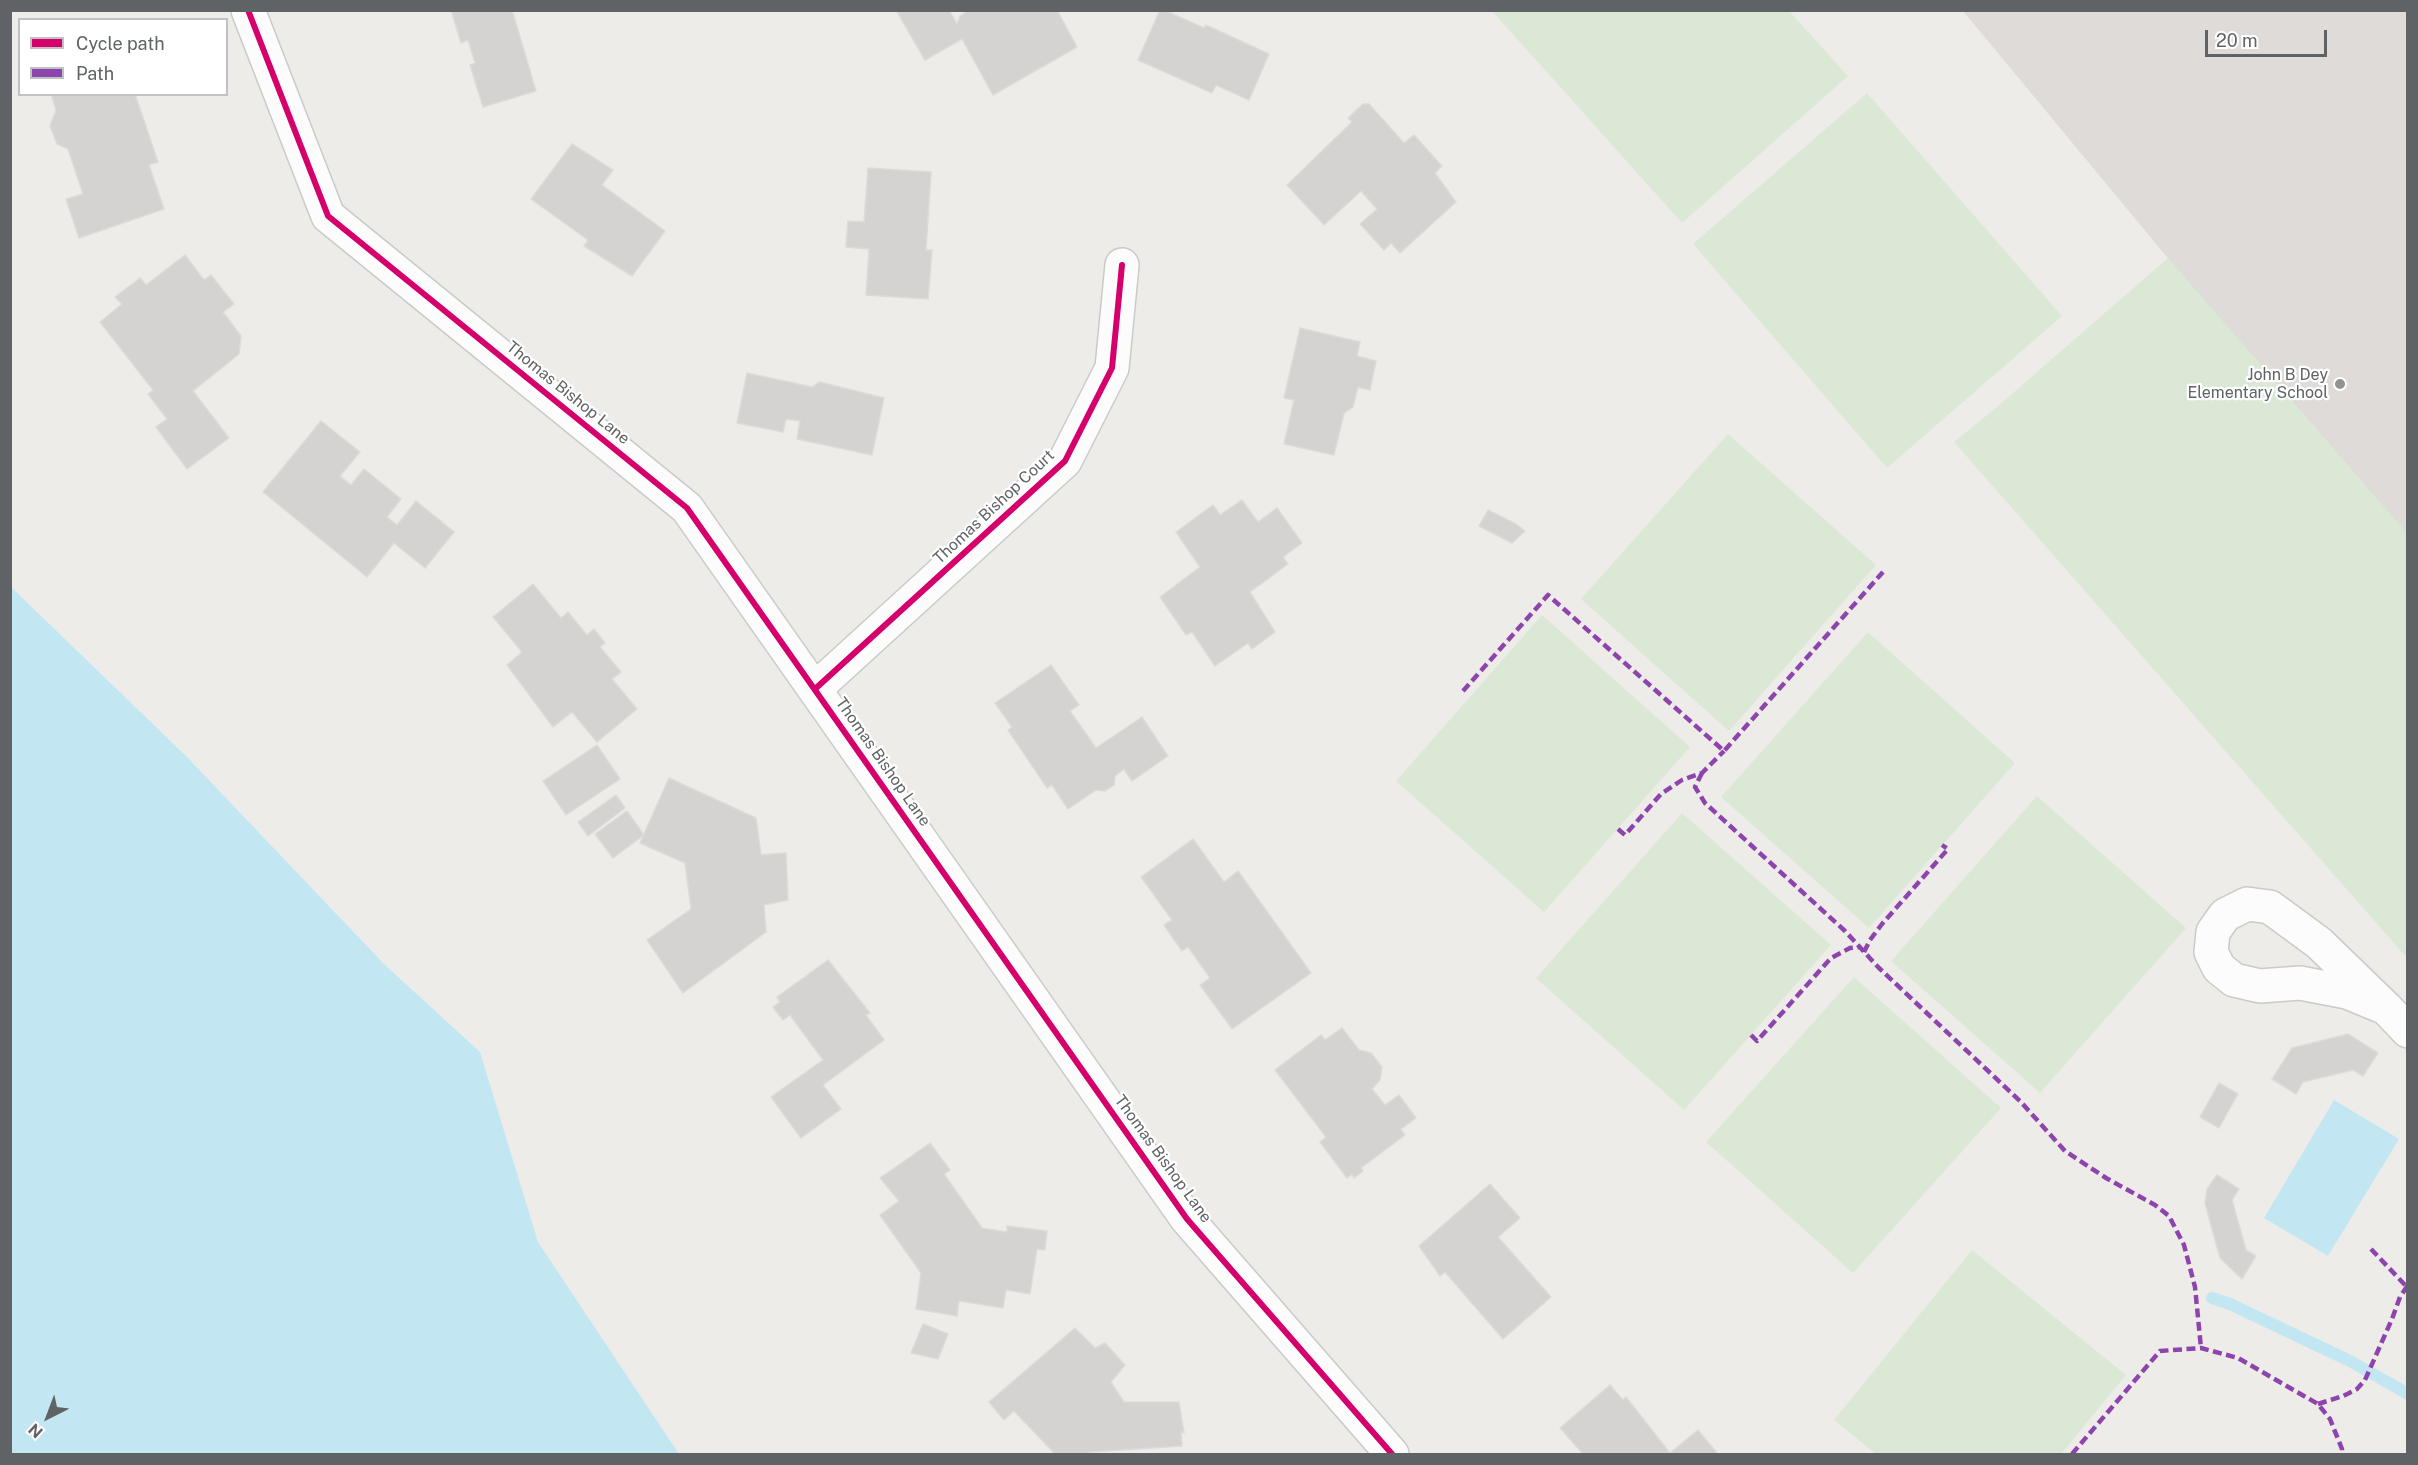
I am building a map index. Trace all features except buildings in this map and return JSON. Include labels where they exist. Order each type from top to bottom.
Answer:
[{"type":"street","name":"Thomas Bishop Lane","points":[[248,10],[327,216],[687,508],[1187,1219],[1392,1455]]},
{"type":"street","name":"Thomas Bishop Court","points":[[815,689],[1065,461],[1112,368],[1122,265]]},
{"type":"street","points":[[2247,904],[2270,908],[2319,943],[2397,1019],[2347,992],[2300,983],[2260,986],[2234,980],[2219,969],[2211,952],[2213,932],[2225,915],[2247,904]]},
{"type":"shaded area","name":"John B Dey Elementary School","points":[[1963,11],[2407,11],[2407,533],[2376,509]]},
{"type":"green space","points":[[1492,11],[1789,11],[1848,76],[1682,223]]},
{"type":"green space","points":[[1867,93],[2062,316],[1887,468],[1693,244]]},
{"type":"green space","points":[[2168,258],[2407,533],[2407,958],[1954,442]]},
{"type":"green space","points":[[1728,434],[1876,565],[1729,731],[1581,599]]},
{"type":"green space","points":[[1542,615],[1690,747],[1544,912],[1396,781]]},
{"type":"green space","points":[[1868,632],[2015,763],[1869,928],[1721,797]]},
{"type":"green space","points":[[2037,796],[2186,928],[2040,1093],[1891,961]]},
{"type":"green space","points":[[1682,813],[1831,945],[1684,1110],[1536,978]]},
{"type":"green space","points":[[1854,977],[2001,1108],[1853,1273],[1706,1142]]},
{"type":"green space","points":[[1972,1250],[2126,1375],[2061,1454],[1876,1454],[1834,1420]]},
{"type":"water","points":[[11,587],[186,756],[385,965],[480,1052],[538,1242],[679,1454],[11,1454]]},
{"type":"water","points":[[2334,1100],[2399,1139],[2328,1256],[2264,1218]]},
{"type":"waterway","points":[[2212,1298],[2230,1304],[2350,1361],[2408,1394]]},
{"type":"marked path","points":[[1463,691],[1548,595],[1724,751],[1883,572]]},
{"type":"marked path","points":[[1618,829],[1625,835],[1661,794],[1682,780],[1702,773],[1724,751]]},
{"type":"marked path","points":[[1702,773],[1695,787],[1705,803],[1845,931],[1879,968],[2020,1101],[2065,1151],[2106,1178],[2155,1205],[2169,1216],[2184,1245],[2195,1287],[2201,1348]]},
{"type":"marked path","points":[[1864,952],[1882,924],[1948,849],[1942,845]]},
{"type":"marked path","points":[[1751,1035],[1757,1041],[1831,958],[1850,948],[1860,947]]},
{"type":"marked path","points":[[2371,1249],[2406,1286]]},
{"type":"marked path","points":[[2318,1404],[2357,1389],[2365,1380],[2400,1297],[2408,1285]]},
{"type":"marked path","points":[[2072,1454],[2160,1351],[2201,1348],[2238,1358],[2318,1404],[2330,1419],[2342,1454]]},
{"type":"cycle path","points":[[248,10],[328,216],[687,508],[1187,1219],[1392,1454]]},
{"type":"cycle path","points":[[815,689],[1065,461],[1112,368],[1122,265]]},
{"type":"place","name":"John B Dey Elementary School","points":[[2340,384]]}]
